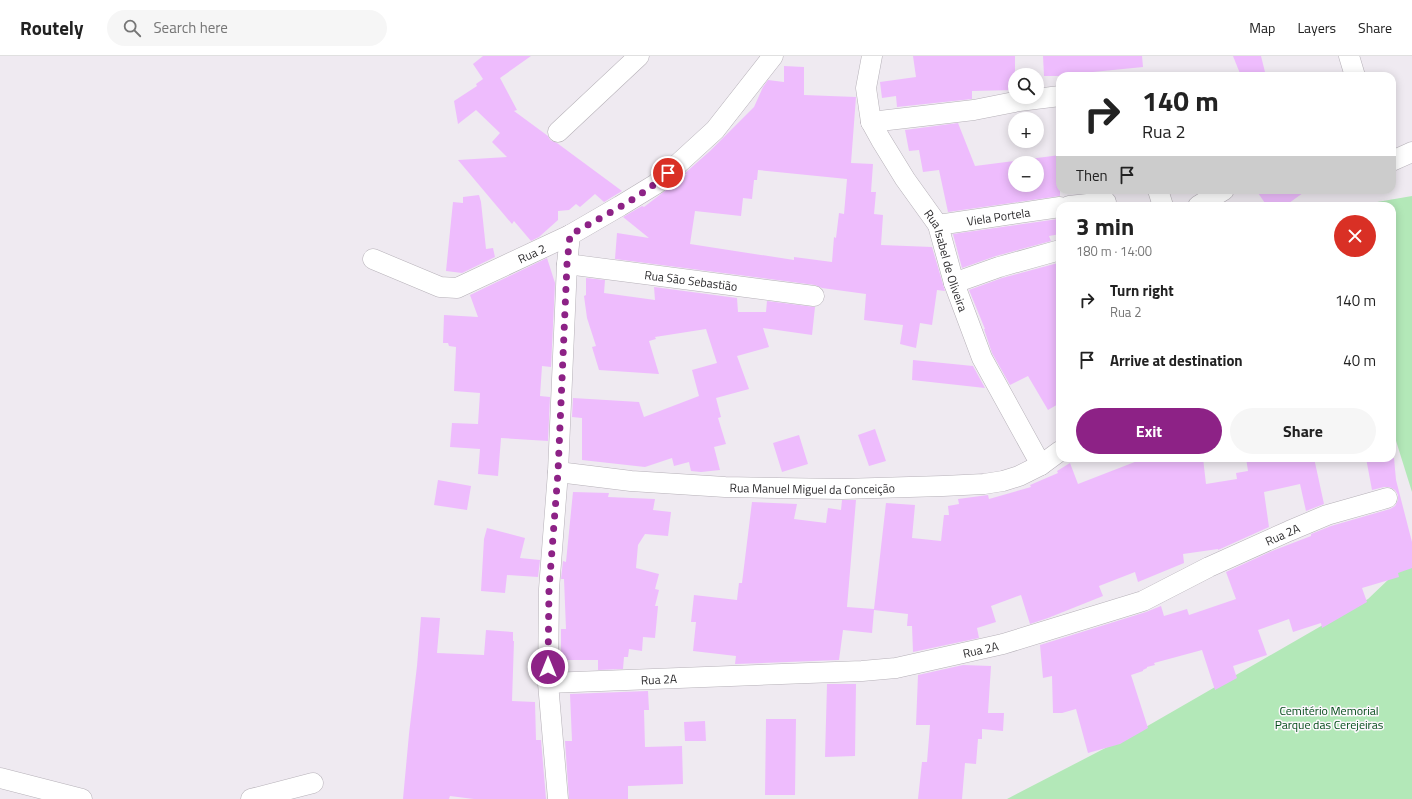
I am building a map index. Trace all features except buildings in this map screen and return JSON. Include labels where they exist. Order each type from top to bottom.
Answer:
[{"type":"street","points":[[558,132],[639,56]]},
{"type":"street","name":"Rua 2","points":[[373,259],[440,287],[458,288],[570,235],[656,184],[715,130],[773,56]]},
{"type":"street","name":"Rua Isabel de Oliveira","points":[[872,56],[866,88],[870,122],[901,172],[938,225],[954,283],[982,358],[1041,466]]},
{"type":"street","points":[[1349,56],[1354,72]]},
{"type":"street","points":[[870,122],[974,110],[1026,100],[1056,96]]},
{"type":"street","points":[[1396,158],[1412,152]]},
{"type":"street","points":[[1204,202],[1218,194]]},
{"type":"street","name":"Viela Portela","points":[[938,225],[1056,208]]},
{"type":"street","points":[[558,799],[548,683],[549,589],[558,472],[567,264],[570,235]]},
{"type":"street","points":[[954,283],[999,267],[1056,251]]},
{"type":"street","name":"Rua São Sebastião","points":[[567,264],[814,296]]},
{"type":"street","name":"Rua Manuel Miguel da Conceição","points":[[558,472],[631,481],[674,484],[725,487],[842,489],[984,484],[1004,481],[1041,466],[1056,455]]},
{"type":"street","name":"Rua 2A","points":[[548,683],[862,671],[896,668],[1003,644],[1143,601],[1209,567],[1289,531],[1327,516],[1387,498]]},
{"type":"street","points":[[0,778],[82,799]]},
{"type":"street","points":[[251,799],[313,783]]},
{"type":"green space","points":[[1412,196],[1412,492],[1396,441],[1396,202],[1377,202]]},
{"type":"green space","name":"Cemitério Memorial Parque das Cerejeiras","points":[[1412,557],[1412,799],[1007,799],[1144,728],[1368,599]]},
{"type":"route","points":[[548,667],[549,589],[558,472],[567,264],[570,235],[656,184],[668,173]]}]
